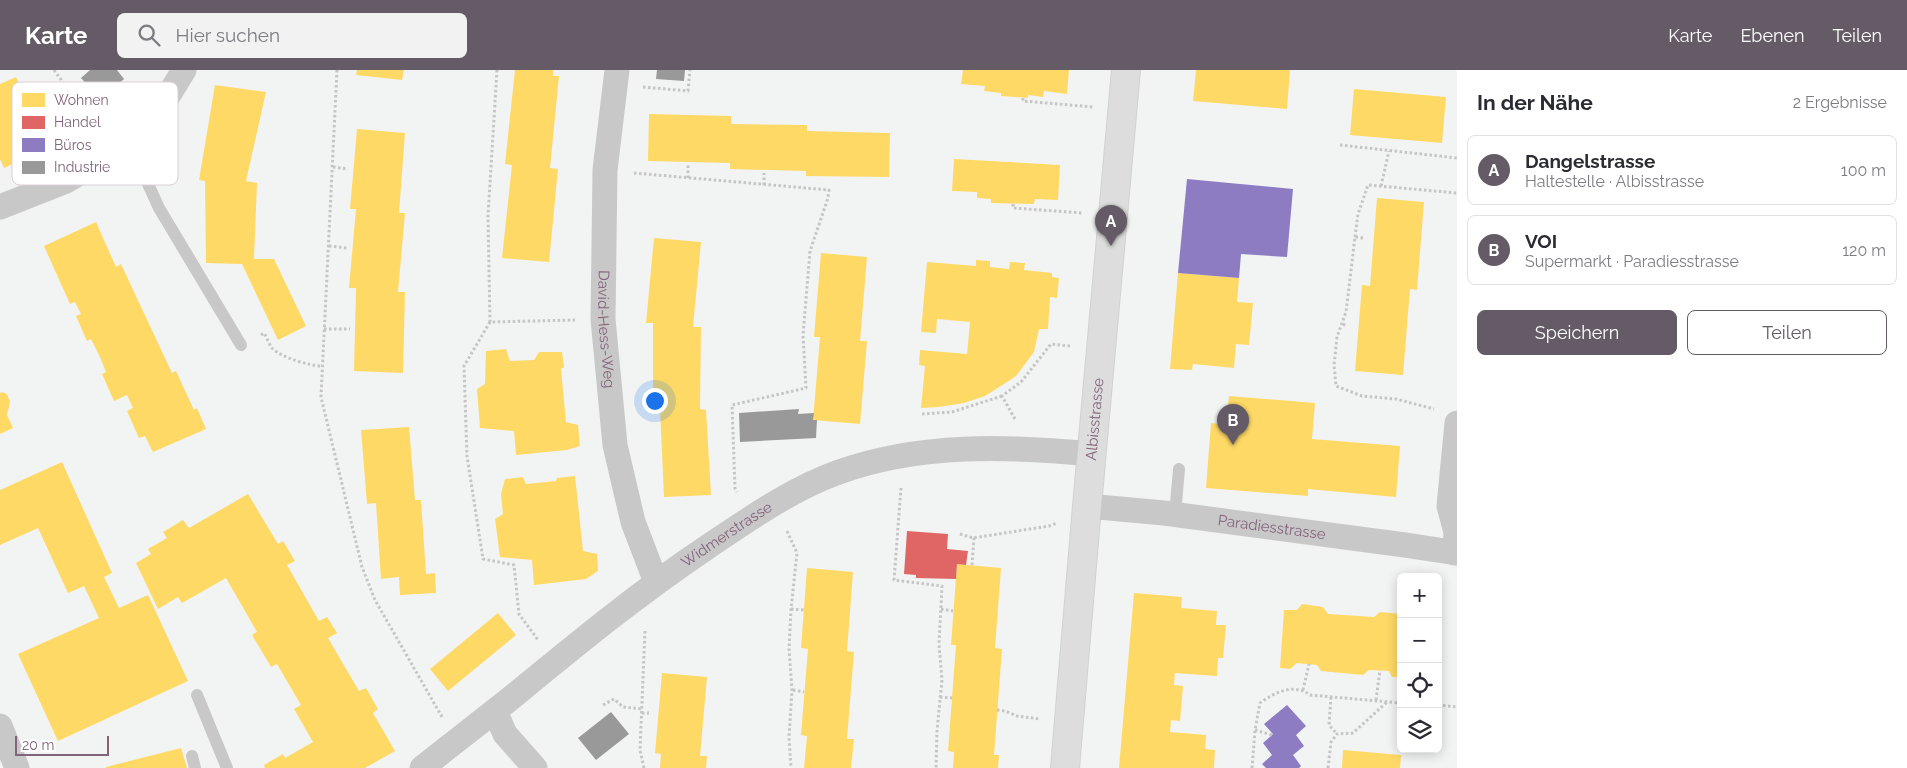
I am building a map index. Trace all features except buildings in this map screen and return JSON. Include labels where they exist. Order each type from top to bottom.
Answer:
[{"type":"main road","name":"Albisstrasse","points":[[1065,768],[1126,70]]},
{"type":"street","points":[[177,82],[184,70]]},
{"type":"street","name":"David-Hess-Weg","points":[[616,77],[605,170],[603,319],[615,445],[633,522],[656,582]]},
{"type":"street","points":[[0,207],[56,185]]},
{"type":"street","points":[[1450,417],[1449,506],[1456,532],[1456,553]]},
{"type":"street","name":"Widmerstrasse","points":[[422,768],[656,582],[753,516],[788,496],[839,472],[860,465],[916,453],[951,450],[1047,449],[1092,454]]},
{"type":"street","name":"Paradiesstrasse","points":[[1087,506],[1174,515],[1456,553]]},
{"type":"street","points":[[495,711],[505,734],[534,768]]},
{"type":"street","points":[[0,726],[17,768]]},
{"type":"lane","points":[[149,185],[159,208],[241,345]]},
{"type":"lane","points":[[1174,515],[1179,469]]},
{"type":"lane","points":[[197,695],[227,768]]},
{"type":"path","points":[[54,70],[63,82]]},
{"type":"path","points":[[337,70],[321,397],[362,567],[375,600],[442,717]]},
{"type":"path","points":[[497,70],[488,216],[490,322],[464,366],[468,465],[483,559],[514,565],[519,614],[538,641]]},
{"type":"path","points":[[616,77],[688,90],[690,70]]},
{"type":"path","points":[[1023,98],[1023,101],[1096,107]]},
{"type":"path","points":[[1340,145],[1457,158]]},
{"type":"path","points":[[1381,186],[1389,151]]},
{"type":"path","points":[[688,165],[688,178]]},
{"type":"path","points":[[333,167],[348,169]]},
{"type":"path","points":[[605,170],[829,190],[810,251],[803,335],[806,388],[732,405],[735,488],[740,497]]},
{"type":"path","points":[[764,173],[764,185]]},
{"type":"path","points":[[1450,417],[1396,399],[1362,396],[1336,386],[1334,365],[1358,214],[1368,185],[1457,193]]},
{"type":"path","points":[[1013,204],[1013,208],[1087,214]]},
{"type":"path","points":[[1355,237],[1363,238]]},
{"type":"path","points":[[329,246],[347,248]]},
{"type":"path","points":[[490,322],[603,319]]},
{"type":"path","points":[[1342,324],[1347,326]]},
{"type":"path","points":[[324,328],[350,329]]},
{"type":"path","points":[[922,414],[952,412],[1002,396],[1021,382],[1051,344],[1074,347]]},
{"type":"path","points":[[271,346],[274,350],[286,356],[312,366],[322,366]]},
{"type":"path","points":[[1002,396],[1018,424]]},
{"type":"path","points":[[901,488],[894,580],[942,586],[939,644],[942,680],[936,768]]},
{"type":"path","points":[[960,534],[974,538],[1049,526],[1062,521]]},
{"type":"path","points":[[787,531],[797,553],[789,649],[792,690],[791,768]]},
{"type":"path","points":[[972,566],[974,538]]},
{"type":"path","points":[[791,609],[804,610]]},
{"type":"path","points":[[941,609],[953,611]]},
{"type":"path","points":[[644,768],[640,750],[645,631]]},
{"type":"path","points":[[1302,690],[1308,664]]},
{"type":"path","points":[[1376,700],[1380,670]]},
{"type":"path","points":[[792,690],[804,692]]},
{"type":"path","points":[[1252,768],[1255,730],[1260,703],[1273,694],[1283,690],[1302,690],[1310,695],[1397,703]]},
{"type":"path","points":[[940,697],[952,698]]},
{"type":"path","points":[[1331,697],[1329,725],[1336,734]]},
{"type":"path","points":[[603,705],[614,699],[623,707],[649,713]]},
{"type":"path","points":[[1336,734],[1353,733],[1387,702]]},
{"type":"path","points":[[1442,705],[1457,707]]},
{"type":"path","points":[[997,710],[1017,716],[1046,719]]},
{"type":"path","points":[[1255,730],[1272,735]]},
{"type":"path","points":[[1328,768],[1331,742],[1336,734]]},
{"type":"place","name":"Dangelstrasse","points":[[1111,246]]},
{"type":"place","name":"VOI","points":[[1233,445]]}]
